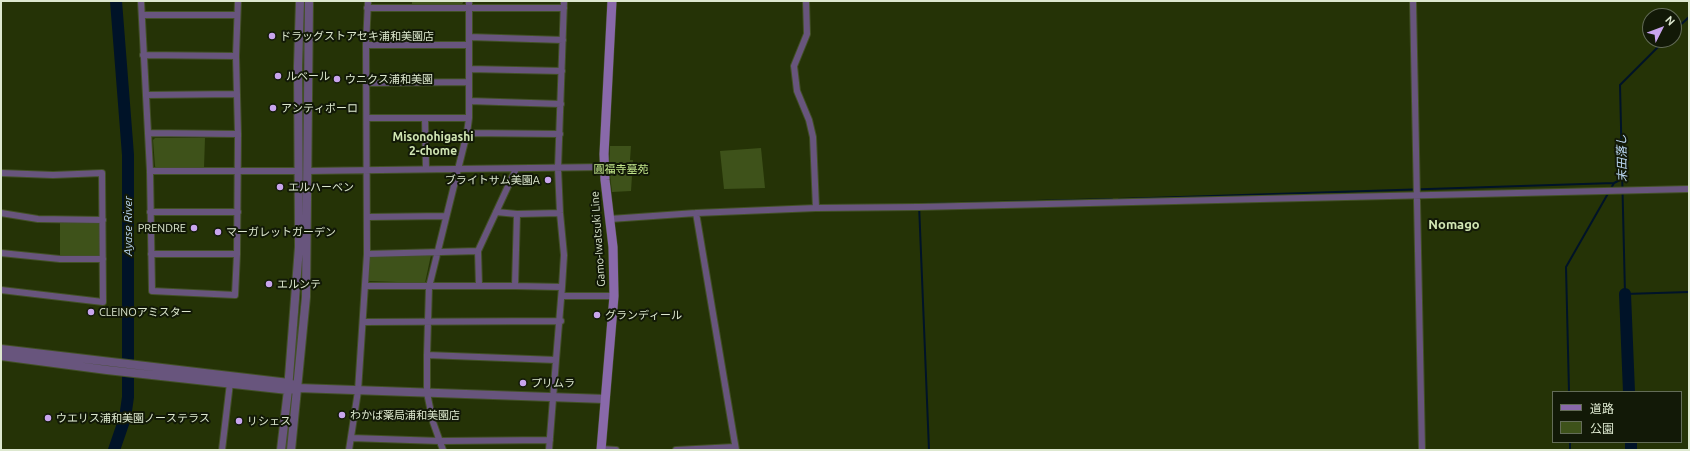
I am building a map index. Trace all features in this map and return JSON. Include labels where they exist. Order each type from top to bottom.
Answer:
[{"type":"main road","name":"Gamo-Iwatsuki Line","points":[[601,449],[614,296],[614,270],[604,167],[612,1]]},
{"type":"street","points":[[141,1],[150,171],[152,291],[235,295],[238,254],[238,134],[236,56],[236,16],[238,1]]},
{"type":"street","points":[[291,450],[306,297],[303,171],[298,66],[300,1]]},
{"type":"street","points":[[281,450],[289,387],[299,247],[309,1]]},
{"type":"street","points":[[443,450],[433,422],[426,393],[429,287],[467,133],[469,118],[469,1]]},
{"type":"street","points":[[549,450],[564,255],[558,168],[564,1]]},
{"type":"street","points":[[806,1],[807,34],[794,66],[797,91],[809,120],[814,137],[816,208]]},
{"type":"street","points":[[1413,1],[1422,450]]},
{"type":"street","points":[[349,450],[358,390],[364,322],[367,254],[366,46],[368,4],[469,9],[564,8]]},
{"type":"street","points":[[142,15],[236,16]]},
{"type":"street","points":[[469,37],[563,40]]},
{"type":"street","points":[[366,46],[469,45]]},
{"type":"street","points":[[143,55],[236,56]]},
{"type":"street","points":[[469,69],[562,71]]},
{"type":"street","points":[[367,83],[469,82]]},
{"type":"street","points":[[146,96],[237,94]]},
{"type":"street","points":[[469,101],[561,104]]},
{"type":"street","points":[[367,118],[469,118]]},
{"type":"street","points":[[425,119],[426,169]]},
{"type":"street","points":[[148,133],[238,134]]},
{"type":"street","points":[[467,133],[560,134]]},
{"type":"street","points":[[150,171],[303,171],[604,167]]},
{"type":"street","points":[[479,286],[478,251],[516,169]]},
{"type":"street","points":[[1,173],[53,175],[102,173],[103,302],[1,290]]},
{"type":"street","points":[[610,219],[696,213],[816,208],[1689,189]]},
{"type":"street","points":[[150,212],[238,212]]},
{"type":"street","points":[[496,212],[517,214],[560,213]]},
{"type":"street","points":[[1,213],[38,218],[103,220]]},
{"type":"street","points":[[676,450],[735,448],[696,213]]},
{"type":"street","points":[[515,286],[517,214]]},
{"type":"street","points":[[368,217],[446,216]]},
{"type":"street","points":[[367,254],[478,251]]},
{"type":"street","points":[[1,253],[60,258],[103,259]]},
{"type":"street","points":[[151,254],[238,254]]},
{"type":"street","points":[[365,286],[562,287]]},
{"type":"street","points":[[562,296],[614,296]]},
{"type":"street","points":[[364,322],[560,321]]},
{"type":"street","points":[[1,348],[109,361],[146,370],[230,383],[289,387]]},
{"type":"street","points":[[427,355],[556,360]]},
{"type":"street","points":[[1,356],[107,370],[146,370],[298,388],[605,400]]},
{"type":"street","points":[[222,450],[230,383]]},
{"type":"street","points":[[351,438],[440,441],[550,440]]},
{"type":"street","points":[[601,449],[616,450]]},
{"type":"green space","points":[[412,1],[463,1],[463,3],[461,5],[412,5]]},
{"type":"green space","points":[[155,138],[205,138],[204,168],[156,169],[153,140]]},
{"type":"green space","name":"圓福寺墓苑","points":[[610,146],[631,146],[630,160],[633,160],[631,191],[612,192],[609,167]]},
{"type":"green space","points":[[761,148],[765,188],[724,189],[720,151]]},
{"type":"green space","points":[[60,223],[99,223],[101,225],[101,253],[99,256],[60,256]]},
{"type":"green space","points":[[431,255],[425,283],[368,281],[370,257]]},
{"type":"waterway","name":"Ayase River","points":[[114,450],[125,418],[128,397],[128,155],[116,1]]},
{"type":"waterway","name":"末田落し","points":[[1682,24],[1689,17]]},
{"type":"waterway","name":"末田落し","points":[[1657,48],[1620,85],[1625,294],[1689,292]]},
{"type":"waterway","points":[[1119,199],[1614,183],[1622,179]]},
{"type":"waterway","points":[[1569,391],[1566,267],[1614,183]]},
{"type":"waterway","points":[[929,450],[919,204],[1112,199]]},
{"type":"waterway","name":"末田落し","points":[[1625,294],[1629,391]]},
{"type":"waterway","points":[[1570,443],[1570,450]]},
{"type":"waterway","name":"末田落し","points":[[1631,443],[1631,450]]},
{"type":"place","name":"ドラッグストアセキ浦和美園店","points":[[272,36]]},
{"type":"place","name":"ルベール","points":[[278,76]]},
{"type":"place","name":"ウニクス浦和美園","points":[[337,79]]},
{"type":"place","name":"アンティポーロ","points":[[273,108]]},
{"type":"place","name":"ブライトサム美園A","points":[[548,180]]},
{"type":"place","name":"エルハーベン","points":[[280,187]]},
{"type":"place","name":"PRENDRE","points":[[194,228]]},
{"type":"place","name":"マーガレットガーデン","points":[[218,232]]},
{"type":"place","name":"エルンテ","points":[[269,284]]},
{"type":"place","name":"CLEINOアミスター","points":[[91,312]]},
{"type":"place","name":"グランディール","points":[[597,315]]},
{"type":"place","name":"プリムラ","points":[[523,383]]},
{"type":"place","name":"わかば薬局浦和美園店","points":[[342,415]]},
{"type":"place","name":"ウエリス浦和美園ノーステラス","points":[[48,418]]},
{"type":"place","name":"リシェス","points":[[239,421]]},
{"type":"district","name":"Misonohigashi 2-chome","points":[[433,144]]},
{"type":"district","name":"Nomago","points":[[1454,225]]}]
